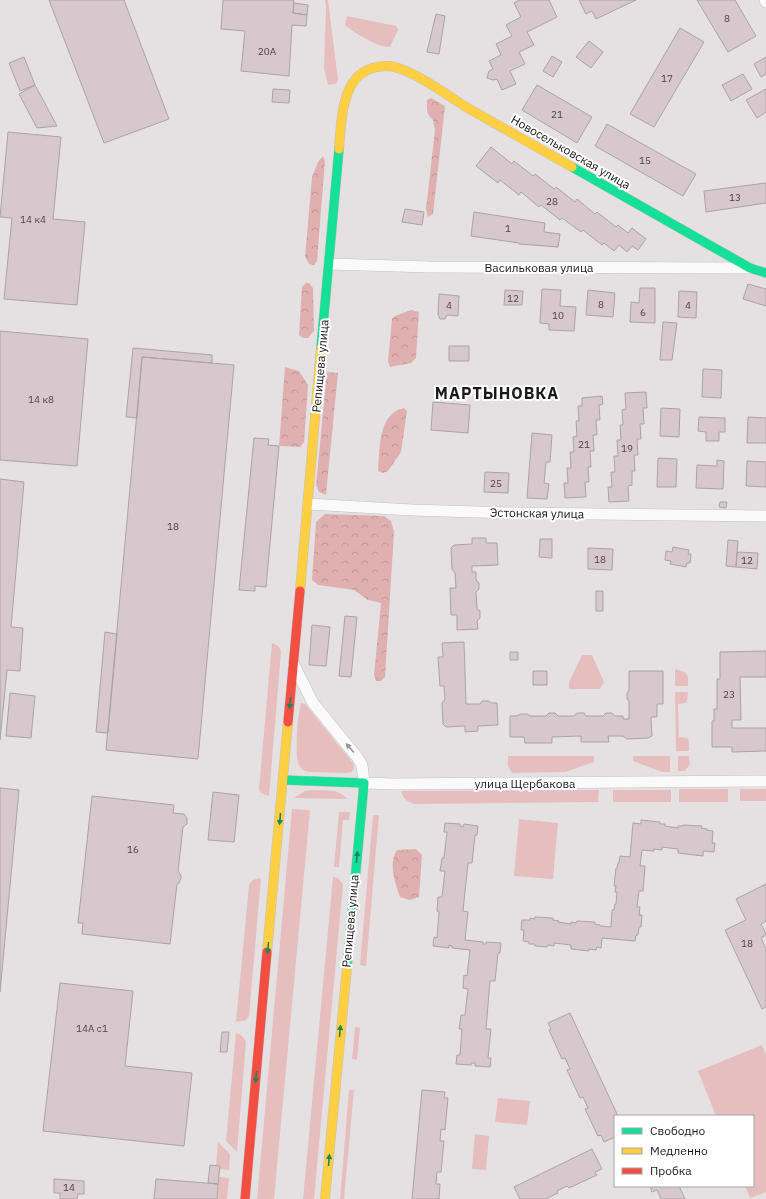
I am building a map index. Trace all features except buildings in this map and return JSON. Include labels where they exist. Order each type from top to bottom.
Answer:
[{"type":"street","name":"Новосельковская улица","points":[[362,73],[370,69],[389,66],[412,73],[467,107],[750,268],[766,273]]},
{"type":"street","name":"Репищева улица","points":[[245,1199],[344,100],[352,83],[362,73]]},
{"type":"street","name":"Васильковая улица","points":[[329,264],[430,267],[750,268]]},
{"type":"street","name":"Эстонская улица","points":[[308,504],[513,513],[766,516]]},
{"type":"street","name":"Репищева улица","points":[[294,664],[313,703],[358,757],[362,765],[364,783],[325,1199]]},
{"type":"street","name":"улица Щербакова","points":[[283,780],[394,784],[766,781]]},
{"type":"shaded area","points":[[325,0],[328,0],[338,80],[336,84],[328,85],[324,69]]},
{"type":"shaded area","points":[[347,16],[396,26],[398,30],[390,47],[385,47],[374,43],[347,27],[345,25]]},
{"type":"shaded area","points":[[272,643],[278,646],[281,652],[269,796],[261,793],[259,789]]},
{"type":"shaded area","points":[[582,655],[592,655],[604,682],[600,689],[569,689],[569,682]]},
{"type":"shaded area","points":[[675,669],[685,672],[688,677],[688,686],[675,686]]},
{"type":"shaded area","points":[[675,692],[688,692],[687,701],[685,703],[678,704],[679,737],[687,738],[689,741],[689,751],[676,751]]},
{"type":"shaded area","points":[[301,703],[305,704],[353,763],[354,768],[352,772],[309,772],[301,768],[298,761],[297,744]]},
{"type":"shaded area","points":[[508,756],[594,756],[594,762],[565,772],[512,773],[508,766]]},
{"type":"shaded area","points":[[633,756],[670,756],[670,772],[662,772],[633,761]]},
{"type":"shaded area","points":[[678,756],[689,756],[690,764],[685,771],[678,771]]},
{"type":"shaded area","points":[[679,789],[728,789],[728,802],[679,802]]},
{"type":"shaded area","points":[[740,789],[766,789],[766,801],[740,801]]},
{"type":"shaded area","points":[[326,790],[340,793],[347,799],[294,798],[305,791]]},
{"type":"shaded area","points":[[599,790],[598,802],[414,804],[409,802],[403,796],[401,791]]},
{"type":"shaded area","points":[[613,790],[671,790],[671,802],[613,802]]},
{"type":"shaded area","points":[[292,809],[310,810],[274,1199],[257,1199]]},
{"type":"shaded area","points":[[339,812],[350,812],[349,820],[343,820],[339,867],[334,867]]},
{"type":"shaded area","points":[[373,815],[379,815],[366,966],[360,965]]},
{"type":"shaded area","points":[[519,819],[558,823],[553,879],[514,876]]},
{"type":"shaded area","points":[[333,877],[338,878],[343,884],[314,1199],[303,1199]]},
{"type":"shaded area","points":[[261,878],[249,1016],[246,1020],[236,1022],[249,885],[254,880]]},
{"type":"shaded area","points":[[355,1027],[360,1028],[357,1060],[352,1059]]},
{"type":"shaded area","points":[[236,1033],[242,1036],[246,1042],[237,1152],[226,1141]]},
{"type":"shaded area","points":[[762,1045],[766,1055],[766,1192],[750,1198],[745,1187],[754,1187],[754,1115],[716,1115],[698,1071]]},
{"type":"shaded area","points":[[349,1090],[354,1090],[344,1199],[340,1199]]},
{"type":"shaded area","points":[[498,1098],[530,1101],[527,1125],[495,1122]]},
{"type":"shaded area","points":[[475,1134],[489,1136],[486,1170],[472,1169]]},
{"type":"shaded area","points":[[218,1142],[230,1154],[229,1170],[219,1169],[220,1166],[216,1165]]},
{"type":"shaded area","points":[[219,1177],[229,1178],[227,1199],[217,1199]]},
{"type":"green space","points":[[431,98],[445,106],[433,214],[428,217],[426,209],[435,130],[433,120],[429,116],[427,109],[427,100]]},
{"type":"green space","points":[[323,156],[325,161],[317,261],[314,265],[309,264],[305,257],[312,177],[318,162]]},
{"type":"green space","points":[[306,283],[309,283],[313,288],[314,331],[308,338],[303,338],[299,335],[302,287]]},
{"type":"green space","points":[[411,310],[419,312],[416,358],[411,363],[390,367],[388,361],[392,319],[395,316]]},
{"type":"green space","points":[[285,367],[299,371],[308,385],[304,442],[300,447],[279,446]]},
{"type":"green space","points":[[327,372],[338,373],[326,495],[319,492],[316,485]]},
{"type":"green space","points":[[404,408],[407,411],[401,452],[388,471],[383,473],[378,471],[380,443],[384,425],[389,417],[395,412]]},
{"type":"green space","points":[[325,514],[384,516],[391,521],[394,532],[385,677],[381,681],[376,681],[374,675],[381,603],[368,600],[354,590],[318,585],[312,580],[316,522]]},
{"type":"green space","points":[[416,849],[422,855],[419,897],[410,900],[400,897],[393,873],[393,861],[397,850]]},
{"type":"traffic: fast","points":[[321,348],[339,149]]},
{"type":"traffic: fast","points":[[572,167],[750,268],[766,273]]},
{"type":"traffic: fast","points":[[283,780],[364,783],[347,967]]},
{"type":"traffic: slow","points":[[339,149],[343,108],[350,88],[355,80],[365,71],[382,66],[388,66],[417,76],[466,107],[572,167]]},
{"type":"traffic: slow","points":[[300,591],[321,348]]},
{"type":"traffic: slow","points":[[267,952],[288,722]]},
{"type":"traffic: slow","points":[[325,1199],[347,967]]},
{"type":"traffic: jam","points":[[288,722],[300,591]]},
{"type":"traffic: jam","points":[[245,1199],[267,952]]},
{"type":"district","name":"МАРТЫНОВКА","points":[[497,393]]}]
